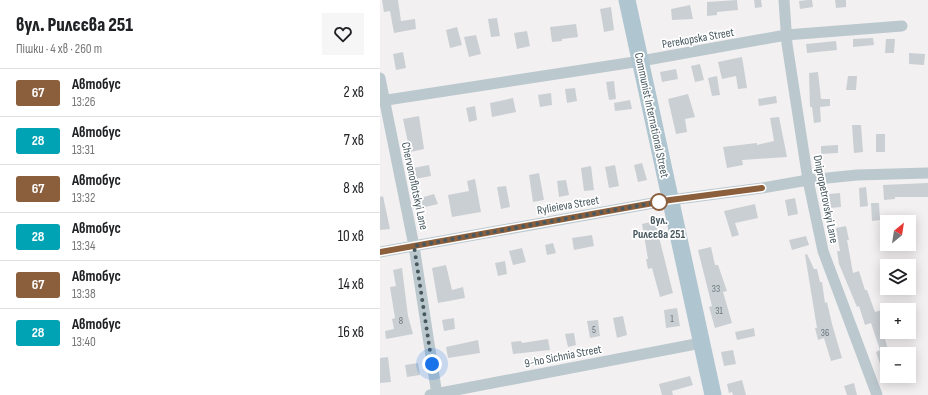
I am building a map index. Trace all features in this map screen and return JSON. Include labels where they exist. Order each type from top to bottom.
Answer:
[{"type":"main road","name":"Communist International Street","points":[[627,0],[713,395]]},
{"type":"street","name":"Dnipropetrovskyi Lane","points":[[784,0],[786,35],[808,180],[823,251],[877,395]]},
{"type":"street","name":"Perekopska Street","points":[[382,101],[641,61],[786,35],[902,26]]},
{"type":"street","name":"Chervonoflotskyi Lane","points":[[380,78],[382,101],[414,246],[434,395]]},
{"type":"street","name":"Rylieieva Street","points":[[380,252],[670,200],[762,188],[828,177],[928,173]]},
{"type":"street","name":"9-ho Sichnia Street","points":[[434,395],[701,343]]},
{"type":"building","points":[[382,0],[398,0],[401,21],[415,19],[416,29],[394,33],[390,11],[384,12]]},
{"type":"building","points":[[737,0],[738,10],[717,12],[717,15],[707,16],[707,2]]},
{"type":"building","points":[[754,0],[761,0],[762,7],[755,8]]},
{"type":"building","points":[[812,0],[813,7],[800,9],[799,1]]},
{"type":"building","points":[[835,0],[846,0],[846,7],[836,8]]},
{"type":"building","points":[[690,5],[693,19],[672,20],[671,9]]},
{"type":"building","points":[[611,7],[614,30],[604,32],[600,9]]},
{"type":"building","points":[[497,18],[500,36],[491,37],[488,19]]},
{"type":"building","points":[[576,24],[578,37],[552,42],[550,27]]},
{"type":"building","points":[[457,27],[462,45],[450,48],[446,30]]},
{"type":"building","points":[[527,31],[530,46],[517,49],[514,33]]},
{"type":"building","points":[[476,35],[481,54],[469,57],[464,37]]},
{"type":"building","points":[[873,38],[874,45],[853,47],[853,39]]},
{"type":"building","points":[[886,39],[895,39],[894,53],[885,53]]},
{"type":"building","points":[[836,41],[837,50],[807,53],[806,44]]},
{"type":"building","points":[[403,52],[406,68],[396,70],[393,54]]},
{"type":"building","points":[[909,53],[925,54],[924,65],[909,64]]},
{"type":"building","points":[[742,57],[747,88],[738,89],[736,76],[722,79],[718,62]]},
{"type":"building","points":[[700,64],[704,80],[695,82],[691,66]]},
{"type":"building","points":[[676,69],[678,79],[662,82],[660,72]]},
{"type":"building","points":[[818,72],[821,99],[830,99],[830,106],[820,107],[821,122],[814,123],[812,107],[810,107],[809,73]]},
{"type":"building","points":[[717,76],[720,95],[712,96],[708,78]]},
{"type":"building","points":[[848,76],[857,76],[856,90],[846,90]]},
{"type":"building","points":[[614,81],[616,99],[609,100],[606,82]]},
{"type":"building","points":[[575,88],[577,101],[567,103],[565,89]]},
{"type":"building","points":[[551,93],[552,105],[540,107],[538,95]]},
{"type":"building","points":[[688,94],[695,117],[685,119],[687,132],[676,134],[668,99]]},
{"type":"building","points":[[776,96],[777,103],[759,106],[758,99]]},
{"type":"building","points":[[513,98],[516,112],[492,117],[490,103]]},
{"type":"building","points":[[630,100],[632,109],[615,111],[614,103]]},
{"type":"building","points":[[475,106],[477,120],[469,122],[466,108]]},
{"type":"building","points":[[419,116],[424,149],[410,152],[403,119]]},
{"type":"building","points":[[779,117],[787,157],[742,160],[743,165],[727,168],[723,147],[757,143],[757,145],[774,141],[770,118]]},
{"type":"building","points":[[852,125],[861,125],[863,152],[854,153]]},
{"type":"building","points":[[876,134],[885,134],[885,152],[876,152]]},
{"type":"building","points":[[838,145],[838,153],[821,154],[821,146]]},
{"type":"building","points":[[642,163],[647,180],[638,182],[634,165]]},
{"type":"building","points":[[429,165],[431,176],[415,179],[413,168]]},
{"type":"building","points":[[615,165],[619,186],[609,188],[605,167]]},
{"type":"building","points":[[591,166],[594,190],[584,191],[581,168]]},
{"type":"building","points":[[539,173],[544,200],[533,202],[529,175]]},
{"type":"building","points":[[475,179],[481,212],[452,217],[448,195],[469,191],[467,181]]},
{"type":"building","points":[[566,180],[569,195],[559,197],[557,181]]},
{"type":"building","points":[[928,183],[928,197],[895,197],[895,199],[884,200],[883,185]]},
{"type":"building","points":[[506,186],[510,207],[501,209],[497,187]]},
{"type":"building","points":[[866,187],[868,206],[860,207],[859,188]]},
{"type":"building","points":[[840,193],[841,207],[830,208],[829,194]]},
{"type":"building","points":[[434,194],[438,204],[421,208],[420,198]]},
{"type":"building","points":[[383,196],[390,229],[380,230],[380,197]]},
{"type":"building","points":[[795,198],[798,214],[788,216],[785,200]]},
{"type":"building","points":[[871,203],[879,203],[880,220],[872,221]]},
{"type":"building","points":[[755,204],[758,218],[735,223],[739,235],[732,237],[724,211]]},
{"type":"building","points":[[655,221],[673,293],[660,297],[652,268],[648,269],[646,259],[648,259],[642,224]]},
{"type":"building","points":[[846,226],[853,273],[859,271],[865,290],[867,290],[875,312],[880,311],[880,339],[885,339],[887,347],[880,347],[880,350],[871,323],[865,325],[859,306],[857,307],[839,264],[837,251],[840,251],[836,228]]},
{"type":"building","points":[[592,235],[594,246],[574,250],[572,238]]},
{"type":"building","points":[[806,236],[809,245],[792,250],[789,240]]},
{"type":"building","points":[[553,243],[556,253],[547,255],[545,245]]},
{"type":"building","points":[[711,247],[715,265],[718,265],[727,291],[723,292],[732,323],[715,328],[709,307],[712,306],[698,250]]},
{"type":"building","points":[[522,248],[526,262],[513,265],[509,251]]},
{"type":"building","points":[[807,254],[814,269],[817,269],[820,282],[822,282],[825,303],[827,302],[842,358],[831,361],[824,338],[818,340],[805,255]]},
{"type":"building","points":[[505,261],[507,274],[498,276],[495,263]]},
{"type":"building","points":[[446,265],[452,290],[463,287],[465,298],[438,303],[432,268]]},
{"type":"building","points":[[402,268],[408,316],[413,334],[386,339],[385,331],[394,329],[392,319],[395,318],[390,287],[396,286],[393,270]]},
{"type":"building","points":[[677,308],[680,326],[666,328],[664,310]]},
{"type":"building","points":[[623,316],[627,335],[617,338],[613,318]]},
{"type":"building","points":[[454,318],[455,329],[444,331],[442,320]]},
{"type":"building","points":[[598,320],[600,336],[590,338],[587,321]]},
{"type":"building","points":[[754,328],[755,336],[737,340],[735,332]]},
{"type":"building","points":[[574,333],[576,345],[568,347],[565,334]]},
{"type":"building","points":[[548,339],[550,350],[513,354],[511,342],[521,341],[522,343]]},
{"type":"building","points":[[478,340],[480,353],[448,358],[446,347]]},
{"type":"building","points":[[733,350],[736,364],[724,366],[721,352]]},
{"type":"building","points":[[880,350],[880,364],[876,352]]},
{"type":"building","points":[[388,357],[391,382],[380,383],[380,358]]},
{"type":"building","points":[[418,363],[420,375],[407,377],[405,365]]},
{"type":"building","points":[[690,376],[693,385],[672,391],[673,395],[662,395],[659,384]]},
{"type":"building","points":[[742,380],[746,395],[733,395],[732,392],[729,393],[727,384]]},
{"type":"building","points":[[854,383],[857,395],[847,395],[844,386]]},
{"type":"bus line","name":"67","points":[[380,252],[670,200],[762,188]]},
{"type":"place","name":"вул. Рилєєва 251","points":[[659,202]]},
{"type":"route","points":[[432,364],[414,246],[659,202]]}]
